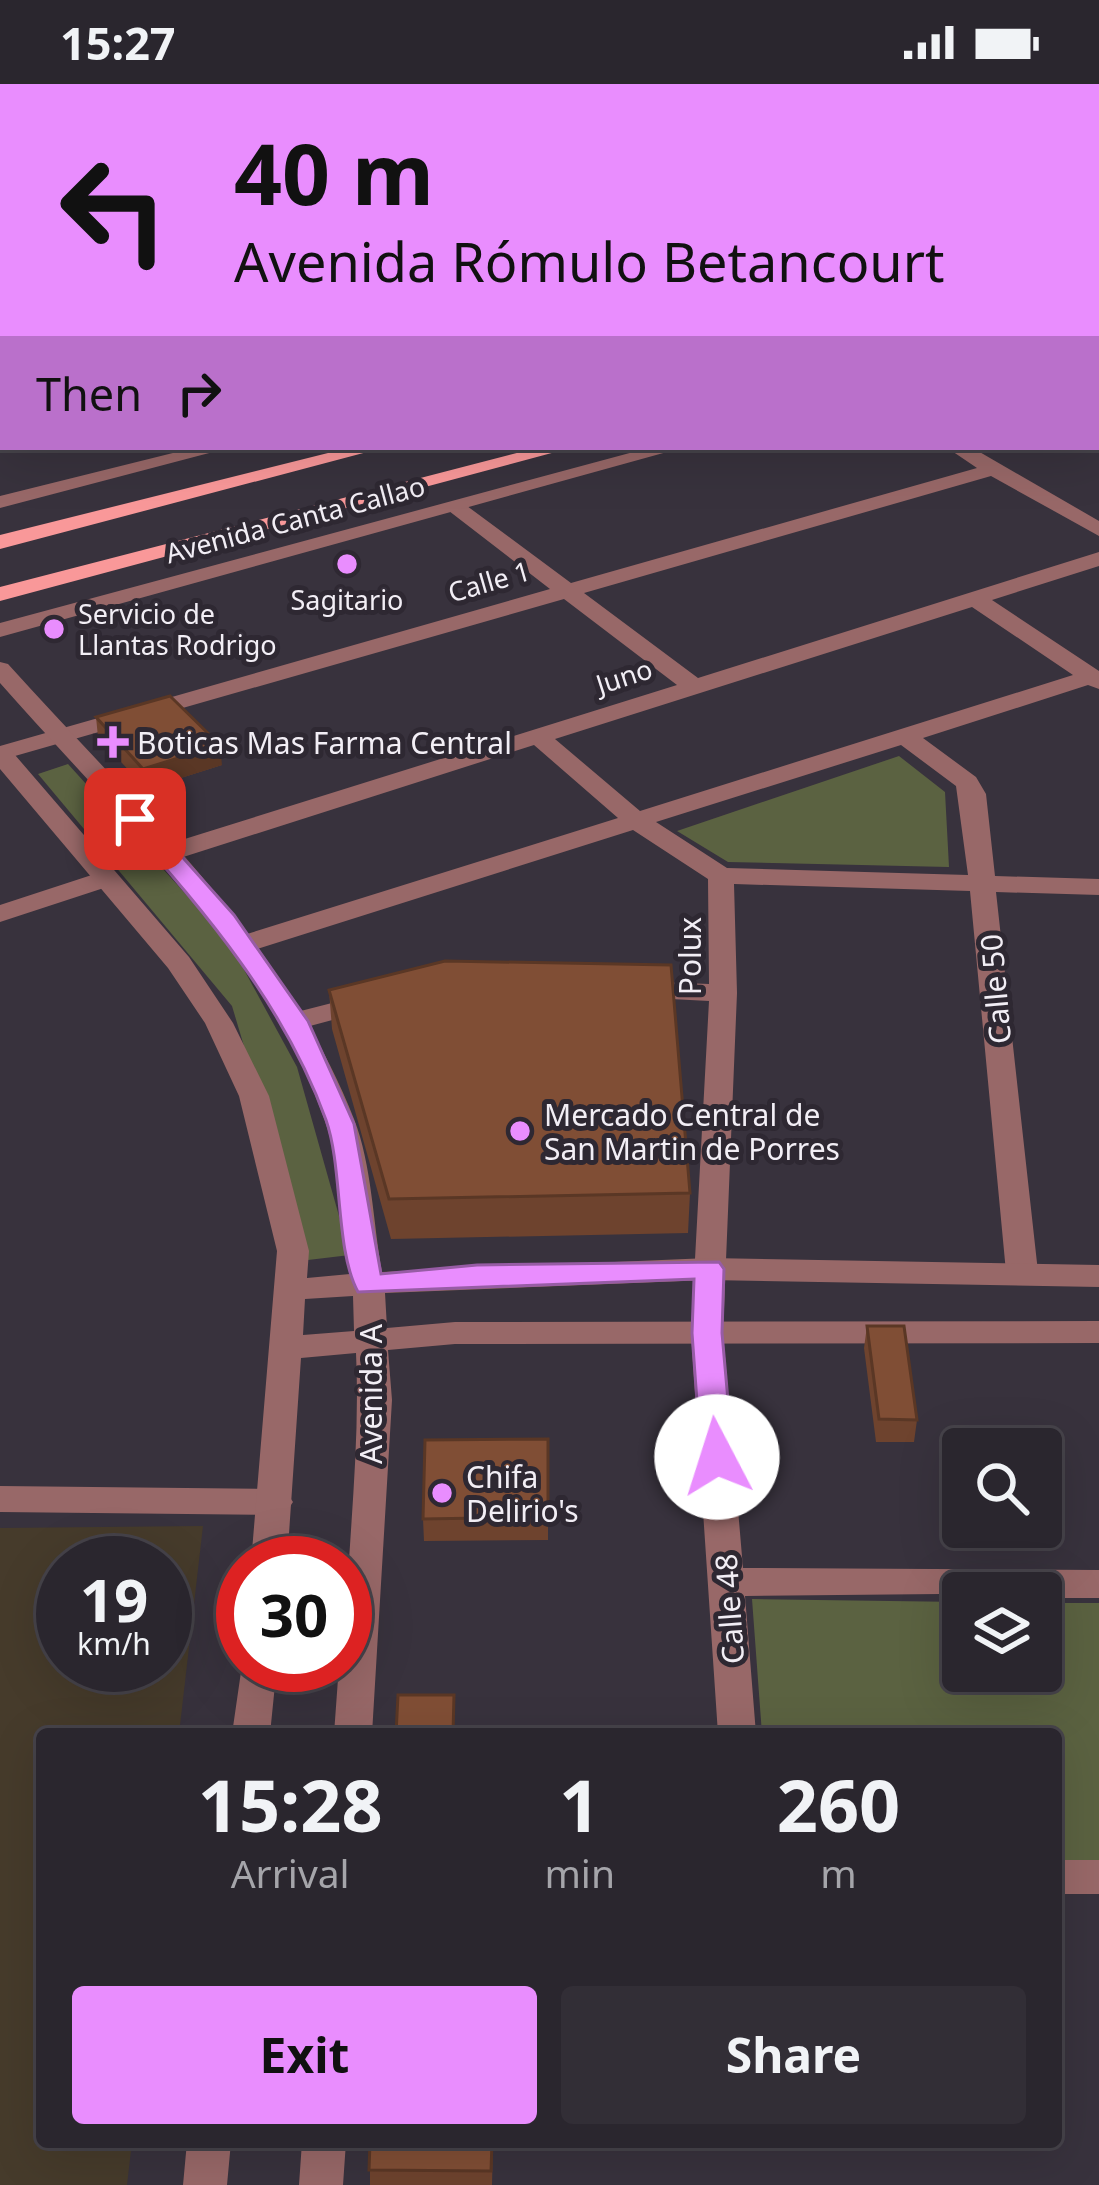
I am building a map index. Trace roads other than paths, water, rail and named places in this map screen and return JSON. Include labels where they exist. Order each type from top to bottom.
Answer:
[{"type":"main road","name":"Avenida Canta Callao","points":[[0,542],[364,450]]},
{"type":"main road","name":"Avenida Canta Callao","points":[[0,594],[552,450]]},
{"type":"street","points":[[4,496],[209,450]]},
{"type":"street","name":"Avenida Canta Callao","points":[[0,630],[664,450]]},
{"type":"street","points":[[961,450],[1099,530]]},
{"type":"street","name":"Calle 1","points":[[4,762],[569,590],[994,470]]},
{"type":"street","points":[[456,507],[692,685]]},
{"type":"street","name":"Juno","points":[[168,853],[1099,559]]},
{"type":"street","points":[[974,598],[1095,680]]},
{"type":"street","name":"Avenida A","points":[[0,669],[244,944],[295,1021],[341,1124],[368,1285],[375,1400],[353,1728]]},
{"type":"street","points":[[244,944],[1095,680]]},
{"type":"street","name":"Polux","points":[[536,735],[637,821],[721,875],[723,993],[709,1269]]},
{"type":"street","name":"Calle 50","points":[[907,738],[967,782],[973,794],[1022,1272]]},
{"type":"street","points":[[4,762],[179,963],[220,1023],[254,1096],[293,1251],[271,1536]]},
{"type":"street","points":[[721,875],[1099,886]]},
{"type":"street","points":[[0,914],[106,878]]},
{"type":"street","points":[[609,988],[723,993]]},
{"type":"street","points":[[295,1021],[409,992]]},
{"type":"street","points":[[289,1290],[477,1275],[709,1269],[1099,1276]]},
{"type":"street","name":"Calle 48","points":[[709,1269],[707,1333],[737,1728]]},
{"type":"street","points":[[286,1348],[455,1333],[1099,1332]]},
{"type":"street","points":[[0,1498],[275,1502]]},
{"type":"street","points":[[727,1582],[1099,1584]]},
{"type":"street","points":[[252,1728],[255,1692]]},
{"type":"street","points":[[1062,1877],[1099,1876]]},
{"type":"street","points":[[205,2185],[208,2148]]},
{"type":"street","points":[[321,2185],[324,2148]]},
{"type":"place","name":"Sagitario","points":[[347,564]]},
{"type":"place","name":"Servicio de Llantas Rodrigo","points":[[54,629]]},
{"type":"place","name":"Boticas Mas Farma Central","points":[[113,742]]},
{"type":"place","name":"Mercado Central de San Martin de Porres","points":[[520,1131]]},
{"type":"place","name":"Chifa Delirio's","points":[[442,1493]]}]
